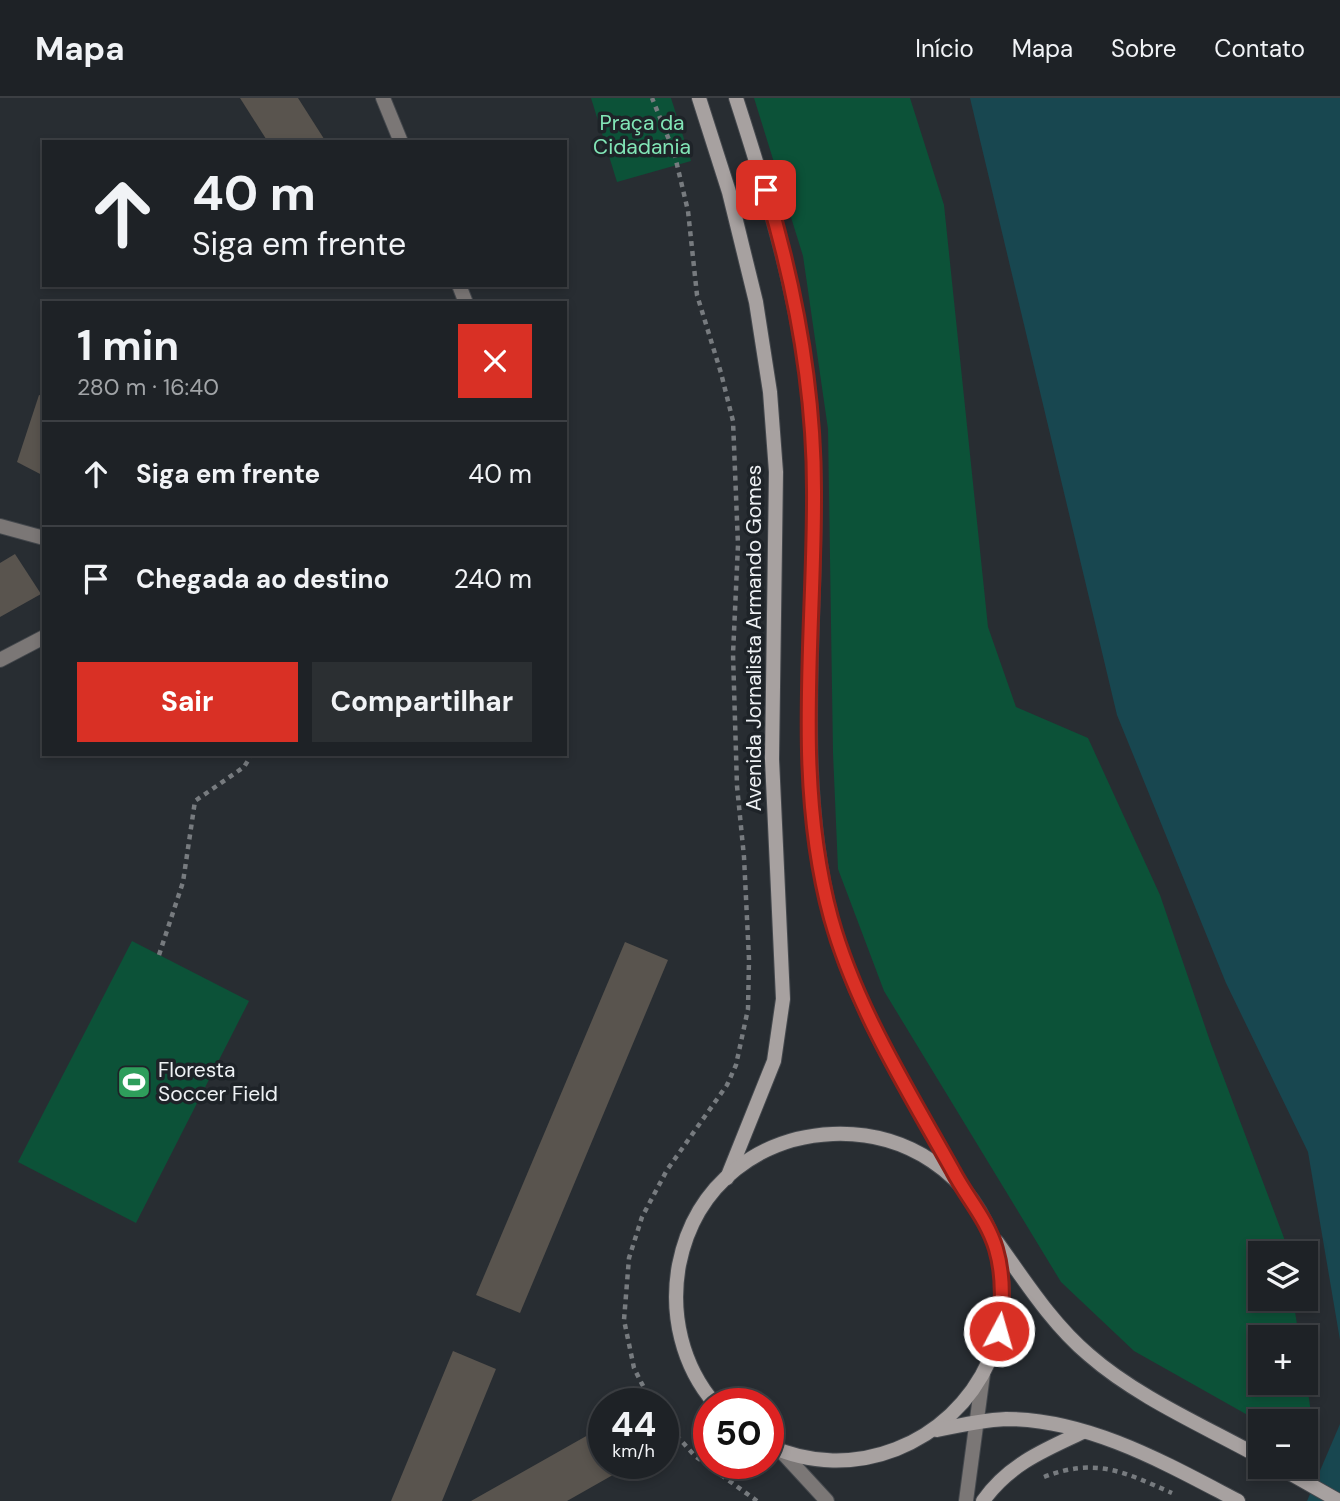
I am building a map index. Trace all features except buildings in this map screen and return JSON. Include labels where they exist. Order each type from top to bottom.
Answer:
[{"type":"main road","name":"Avenida Jornalista Armando Gomes","points":[[699,98],[729,192],[756,302],[770,392],[776,472],[772,759],[783,999],[774,1061],[727,1178]]},
{"type":"main road","points":[[736,98],[783,251],[805,371],[814,492],[809,668],[811,787],[824,885],[840,943],[872,1021],[962,1187],[990,1232],[1057,1321],[1087,1354],[1107,1370],[1248,1450]]},
{"type":"main road","points":[[704,1388],[696,1377],[682,1342],[675,1302],[676,1279],[681,1253],[691,1227],[706,1201],[727,1178],[761,1153],[784,1142],[807,1136],[849,1133],[892,1141],[915,1150],[935,1163],[962,1187]]},
{"type":"main road","points":[[784,1450],[825,1460],[866,1458],[895,1451],[932,1431],[957,1410],[983,1374],[999,1331],[1003,1303],[1001,1271],[990,1232]]},
{"type":"main road","points":[[932,1431],[1007,1419],[1083,1432],[1151,1456],[1238,1501]]},
{"type":"main road","points":[[983,1501],[1001,1478],[1019,1464],[1083,1432]]},
{"type":"main road","points":[[1300,1479],[1339,1501]]},
{"type":"street","points":[[383,98],[400,140]]},
{"type":"street","points":[[0,526],[42,537]]},
{"type":"street","points":[[0,660],[42,637]]},
{"type":"street","points":[[966,1501],[983,1374]]},
{"type":"street","points":[[784,1458],[827,1501]]},
{"type":"path","points":[[644,1388],[634,1368],[624,1321],[629,1258],[642,1217],[667,1170],[727,1085],[736,1065],[748,1009],[750,959],[737,786],[733,654],[738,545],[733,421],[722,373],[697,295],[688,211],[674,152],[652,98]]},
{"type":"path","points":[[159,955],[183,882],[195,801],[244,767],[250,756]]},
{"type":"path","points":[[679,1438],[695,1456],[757,1501]]},
{"type":"path","points":[[1034,1483],[1074,1467],[1114,1468],[1176,1495]]},
{"type":"green space","name":"Praça da Cidadania","points":[[591,98],[671,98],[691,161],[617,182]]},
{"type":"green space","points":[[754,98],[910,98],[944,205],[988,627],[1016,707],[1088,738],[1160,895],[1211,1044],[1284,1238],[1284,1241],[1248,1241],[1248,1311],[1295,1311],[1297,1325],[1248,1325],[1248,1395],[1308,1395],[1310,1409],[1248,1409],[1248,1415],[1134,1351],[1061,1282],[884,991],[838,869],[833,753],[828,429],[803,256]]},
{"type":"green space","name":"Floresta Soccer Field","points":[[132,941],[249,1001],[136,1223],[18,1162]]},
{"type":"water","points":[[970,98],[1340,98],[1340,1340],[1308,1152],[1226,983],[1117,715]]},
{"type":"water","points":[[1340,1424],[1340,1501],[1307,1501]]},
{"type":"place","name":"Floresta Soccer Field","points":[[134,1082]]},
{"type":"route","points":[[766,190],[788,272],[805,371],[814,461],[809,719],[812,800],[824,885],[840,943],[872,1021],[895,1068],[990,1232],[999,1259],[1003,1286],[999,1331]]}]
